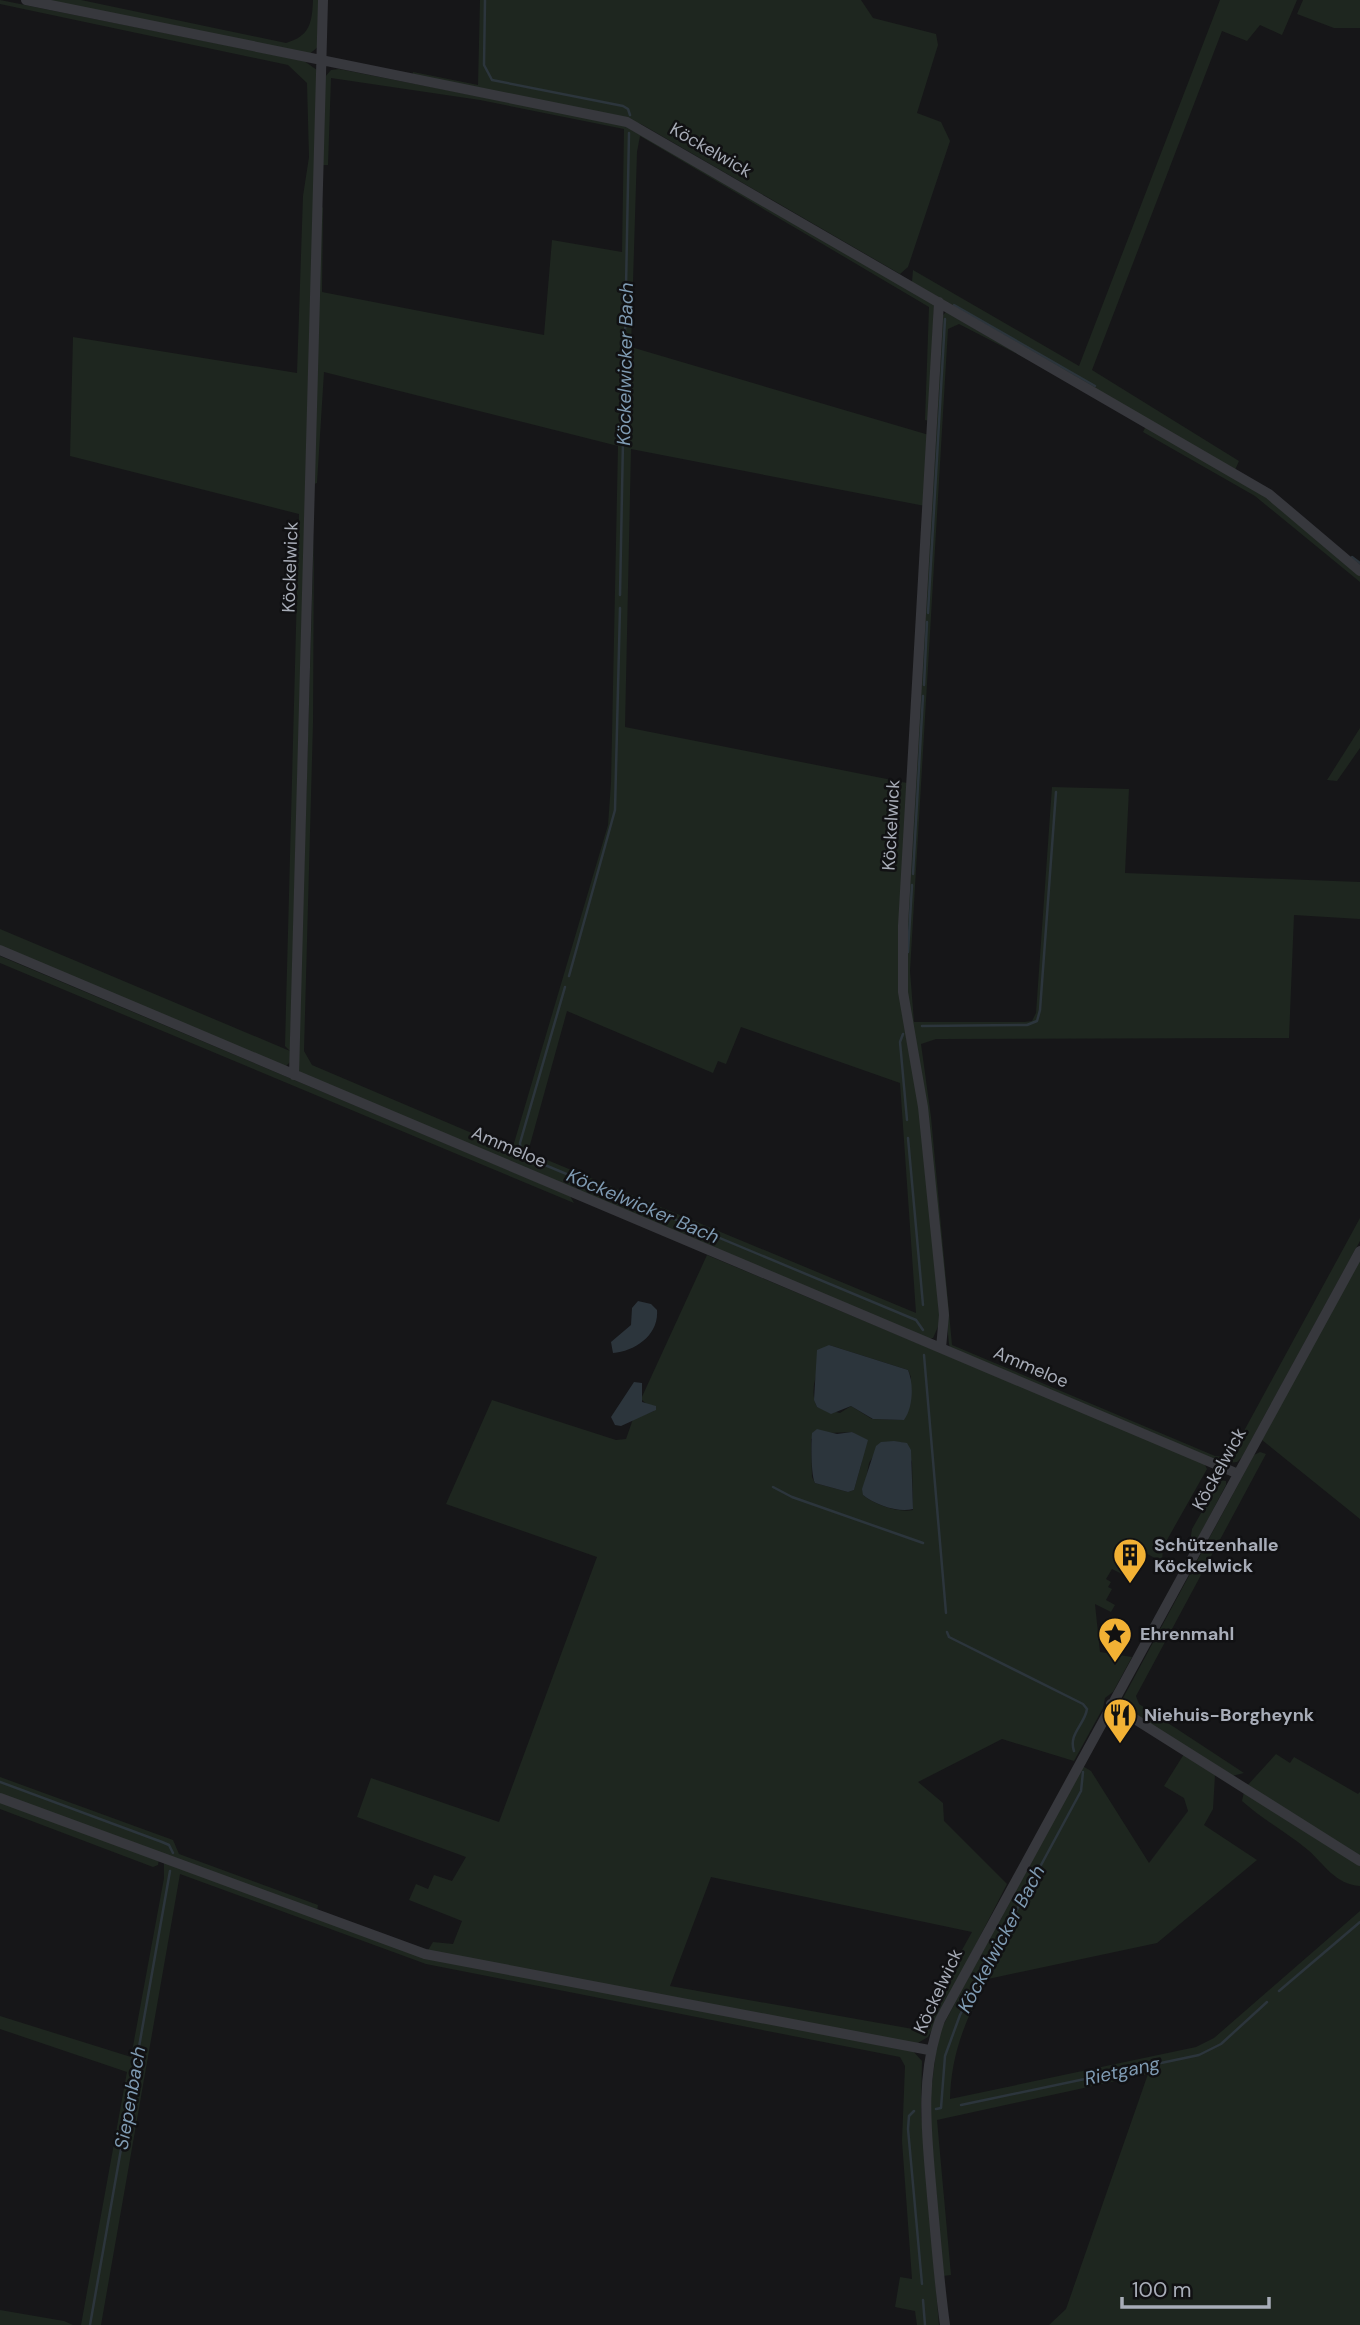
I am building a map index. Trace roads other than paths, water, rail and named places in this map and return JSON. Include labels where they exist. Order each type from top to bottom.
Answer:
[{"type":"street","name":"Köckelwick","points":[[26,0],[627,122],[1269,494],[1360,571]]},
{"type":"street","name":"Köckelwick","points":[[294,1075],[323,0]]},
{"type":"street","name":"Köckelwick","points":[[939,302],[903,926],[903,992],[923,1107],[944,1315],[941,1348]]},
{"type":"street","name":"Ammeloe","points":[[0,950],[1236,1473]]},
{"type":"street","name":"Köckelwick","points":[[945,2325],[925,2114],[929,2050],[956,1986],[1360,1251]]},
{"type":"street","points":[[1111,1704],[1360,1861]]},
{"type":"street","points":[[0,1798],[425,1954],[929,2050]]},
{"type":"waterway","name":"Köckelwicker Bach","points":[[485,0],[484,65],[492,80],[623,106],[628,109],[630,115]]},
{"type":"waterway","name":"Köckelwicker Bach","points":[[620,595],[629,133]]},
{"type":"waterway","points":[[954,305],[1095,386]]},
{"type":"waterway","points":[[928,613],[945,319]]},
{"type":"waterway","points":[[1352,557],[1360,563]]},
{"type":"waterway","name":"Köckelwicker Bach","points":[[569,976],[615,810],[620,608]]},
{"type":"waterway","points":[[924,685],[927,622]]},
{"type":"waterway","points":[[913,874],[923,696]]},
{"type":"waterway","points":[[922,1026],[1027,1025],[1037,1021],[1056,792]]},
{"type":"waterway","points":[[908,952],[912,885]]},
{"type":"waterway","name":"Köckelwicker Bach","points":[[565,987],[520,1143],[521,1155],[916,1320],[923,1330]]},
{"type":"waterway","points":[[903,1034],[900,1042],[907,1120]]},
{"type":"waterway","points":[[908,1138],[923,1305]]},
{"type":"waterway","name":"Köckelwicker Bach","points":[[924,1355],[946,1613]]},
{"type":"waterway","points":[[773,1487],[792,1497],[923,1543]]},
{"type":"waterway","name":"Köckelwicker Bach","points":[[947,1632],[949,1637],[1083,1704],[1087,1709],[1073,1739],[1074,1751]]},
{"type":"waterway","name":"Köckelwicker Bach","points":[[936,2109],[941,2108],[945,2056],[960,2015],[1081,1791],[1083,1772]]},
{"type":"waterway","name":"Siepenbach","points":[[0,1782],[162,1842],[169,1845],[173,1853]]},
{"type":"waterway","name":"Siepenbach","points":[[90,2325],[170,1871]]},
{"type":"waterway","name":"Rietgang","points":[[1279,1991],[1360,1922]]},
{"type":"waterway","name":"Rietgang","points":[[961,2105],[1199,2055],[1221,2044],[1267,2002]]},
{"type":"waterway","name":"Köckelwicker Bach","points":[[914,2111],[909,2116],[908,2129],[922,2284]]},
{"type":"waterway","name":"Köckelwicker Bach","points":[[923,2300],[925,2325]]},
{"type":"place","name":"Schützenhalle Köckelwick","points":[[1130,1585]]},
{"type":"place","name":"Ehrenmahl","points":[[1115,1664]]},
{"type":"place","name":"Niehuis-Borgheynk","points":[[1120,1745]]}]
